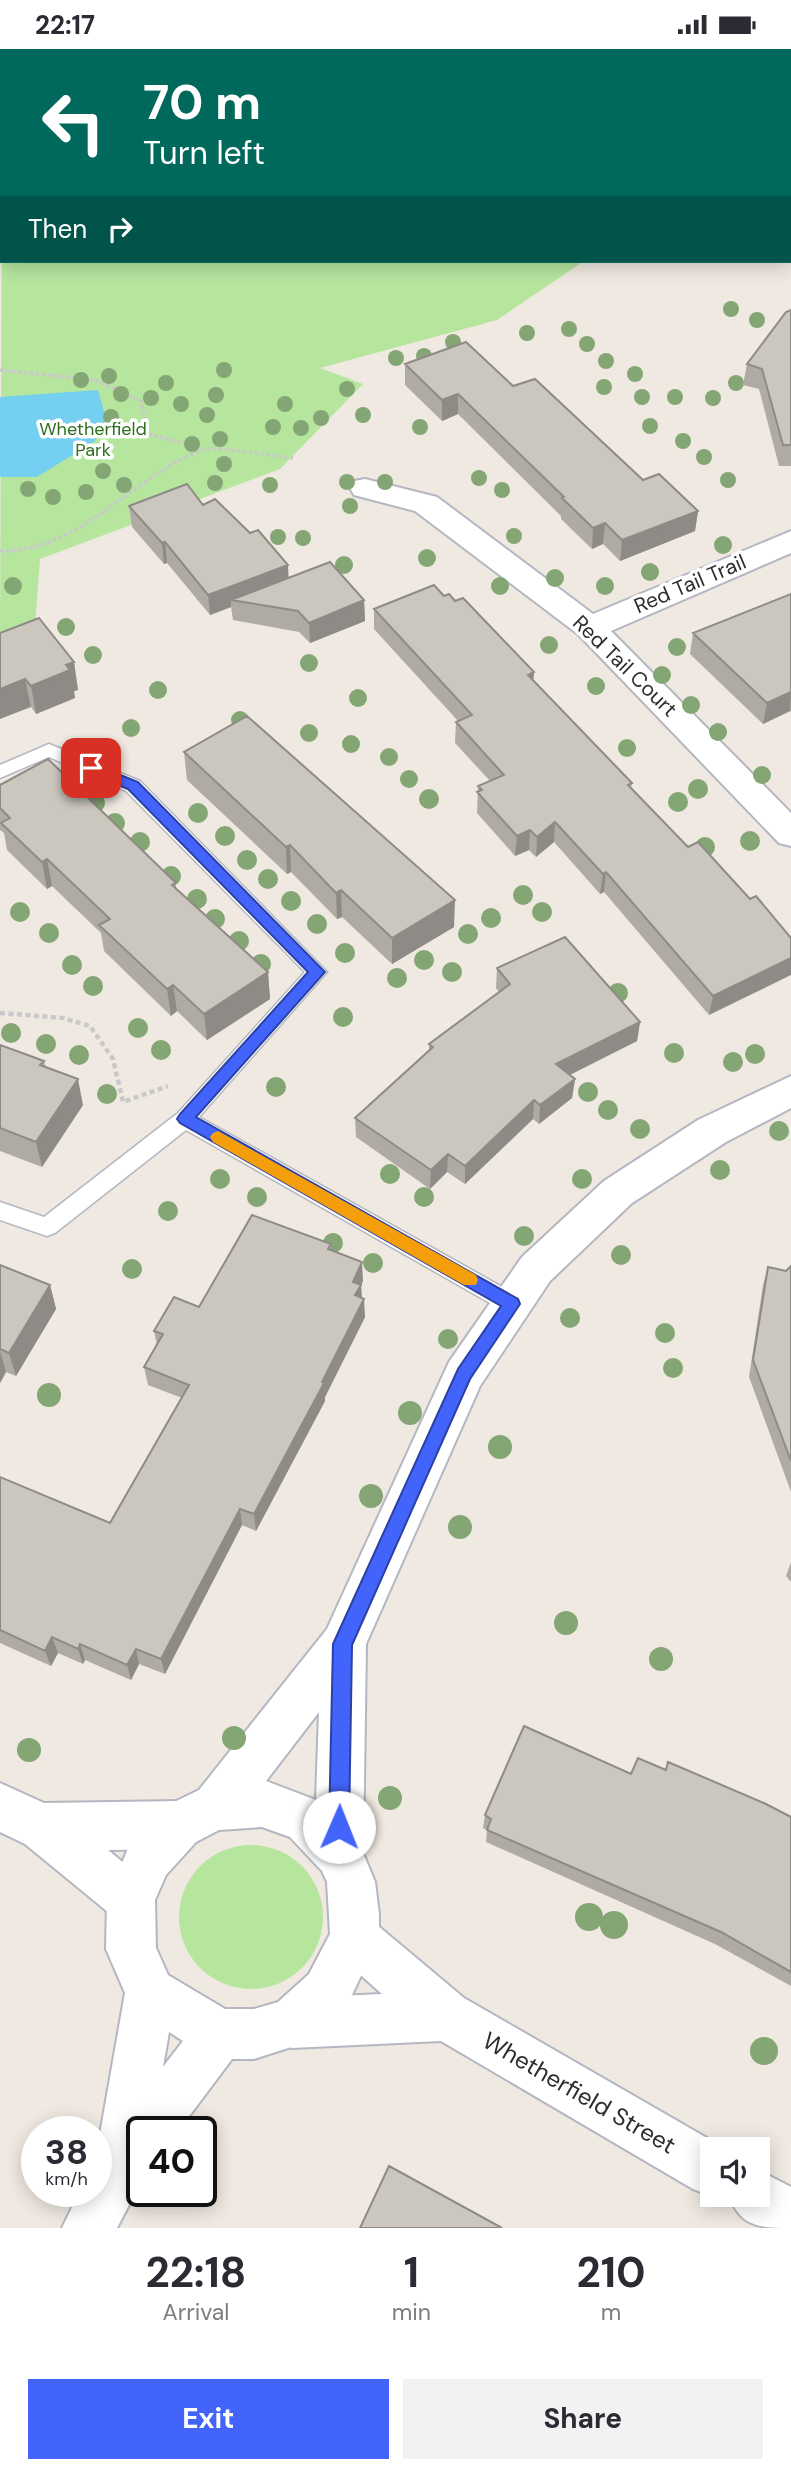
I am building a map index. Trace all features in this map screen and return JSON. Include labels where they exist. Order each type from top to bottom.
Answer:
[{"type":"street","name":"Red Tail Court","points":[[365,488],[426,504],[590,628],[791,834]]},
{"type":"street","name":"Red Tail Trail","points":[[590,628],[791,541]]},
{"type":"street","points":[[139,2116],[150,1993],[131,1949],[131,1900],[148,1858],[198,1816],[343,1644],[464,1375],[536,1269],[618,1192],[712,1131],[791,1091]]},
{"type":"street","points":[[339,1854],[343,1644]]},
{"type":"street","points":[[42,1827],[198,1816],[262,1803],[306,1820],[339,1854],[351,1882],[355,1914],[354,1937],[327,1992],[292,2023]]},
{"type":"street","points":[[0,1807],[42,1827],[131,1900]]},
{"type":"street","name":"Whetherfield Street","points":[[354,1937],[446,2017],[700,2163]]},
{"type":"street","points":[[150,1993],[220,2034],[254,2035],[292,2023],[446,2017]]},
{"type":"street","points":[[158,2116],[220,2034]]},
{"type":"street","points":[[89,2228],[126,2163]]},
{"type":"street","points":[[770,2204],[791,2217]]},
{"type":"lane","points":[[0,772],[49,750],[133,786],[317,972],[185,1119],[47,1227],[0,1211]]},
{"type":"lane","points":[[185,1119],[512,1304]]},
{"type":"path","points":[[0,370],[95,380],[141,401],[148,434],[205,449],[293,458]]},
{"type":"path","points":[[0,551],[23,551],[93,521],[156,475],[205,449]]},
{"type":"green space","name":"Whetherfield Park","points":[[2,263],[581,263],[497,320],[320,368],[363,384],[280,469],[40,559],[35,625],[0,636]]},
{"type":"green space","points":[[251,1845],[279,1850],[302,1866],[318,1889],[323,1917],[318,1945],[302,1968],[279,1984],[251,1989],[223,1984],[200,1968],[184,1945],[179,1917],[184,1889],[200,1866],[223,1850]]},
{"type":"water","points":[[98,390],[106,418],[95,441],[37,477],[0,477],[0,397]]},
{"type":"building","points":[[791,310],[791,445],[783,445],[762,369],[747,364],[786,312]]},
{"type":"building","points":[[466,342],[513,386],[535,379],[643,480],[659,474],[698,511],[622,540],[605,523],[593,528],[458,394],[442,400],[405,364]]},
{"type":"building","points":[[187,484],[203,505],[215,499],[250,533],[258,530],[288,565],[208,595],[165,542],[162,543],[129,506]]},
{"type":"building","points":[[330,562],[364,600],[309,623],[298,611],[231,600]]},
{"type":"building","points":[[434,585],[444,596],[449,594],[455,601],[463,598],[534,672],[528,675],[632,783],[628,785],[688,847],[698,842],[750,899],[756,896],[791,938],[791,958],[713,996],[606,872],[603,874],[555,822],[537,837],[530,830],[517,836],[477,792],[482,790],[478,786],[504,775],[456,722],[472,715],[374,609]]},
{"type":"building","points":[[791,594],[791,692],[767,703],[693,633]]},
{"type":"building","points":[[39,618],[74,662],[66,665],[70,670],[31,686],[25,679],[0,689],[0,633]]},
{"type":"building","points":[[247,716],[455,900],[392,938],[341,890],[336,893],[290,845],[286,847],[184,752]]},
{"type":"building","points":[[48,759],[176,883],[172,885],[268,972],[204,1014],[173,985],[167,989],[99,925],[110,919],[47,859],[42,862],[1,823],[10,818],[0,808],[0,785]]},
{"type":"building","points":[[565,937],[640,1022],[556,1064],[575,1079],[540,1105],[534,1100],[465,1166],[448,1154],[431,1170],[355,1118],[433,1047],[429,1044],[510,984],[497,968]]},
{"type":"building","points":[[0,1045],[44,1061],[40,1065],[78,1079],[36,1142],[0,1128]]},
{"type":"building","points":[[252,1215],[331,1244],[328,1249],[362,1262],[353,1282],[361,1285],[355,1295],[364,1299],[322,1382],[324,1383],[254,1514],[240,1509],[161,1659],[136,1649],[127,1665],[80,1644],[78,1649],[52,1637],[45,1651],[0,1630],[0,1477],[110,1523],[189,1385],[144,1367],[163,1334],[154,1331],[174,1297],[199,1307]]},
{"type":"building","points":[[0,1265],[50,1285],[9,1353],[0,1349]]},
{"type":"building","points":[[791,1266],[791,1461],[753,1360],[768,1267],[786,1271]]},
{"type":"building","points":[[524,1726],[631,1774],[638,1758],[666,1770],[668,1762],[791,1817],[791,1972],[721,1932],[487,1830],[491,1819],[485,1815]]},
{"type":"building","points":[[389,2166],[502,2228],[360,2228]]},
{"type":"slow traffic","points":[[218,1137],[470,1280]]},
{"type":"route","points":[[91,768],[133,786],[317,972],[185,1119],[512,1304],[464,1375],[343,1644],[339,1827]]}]
